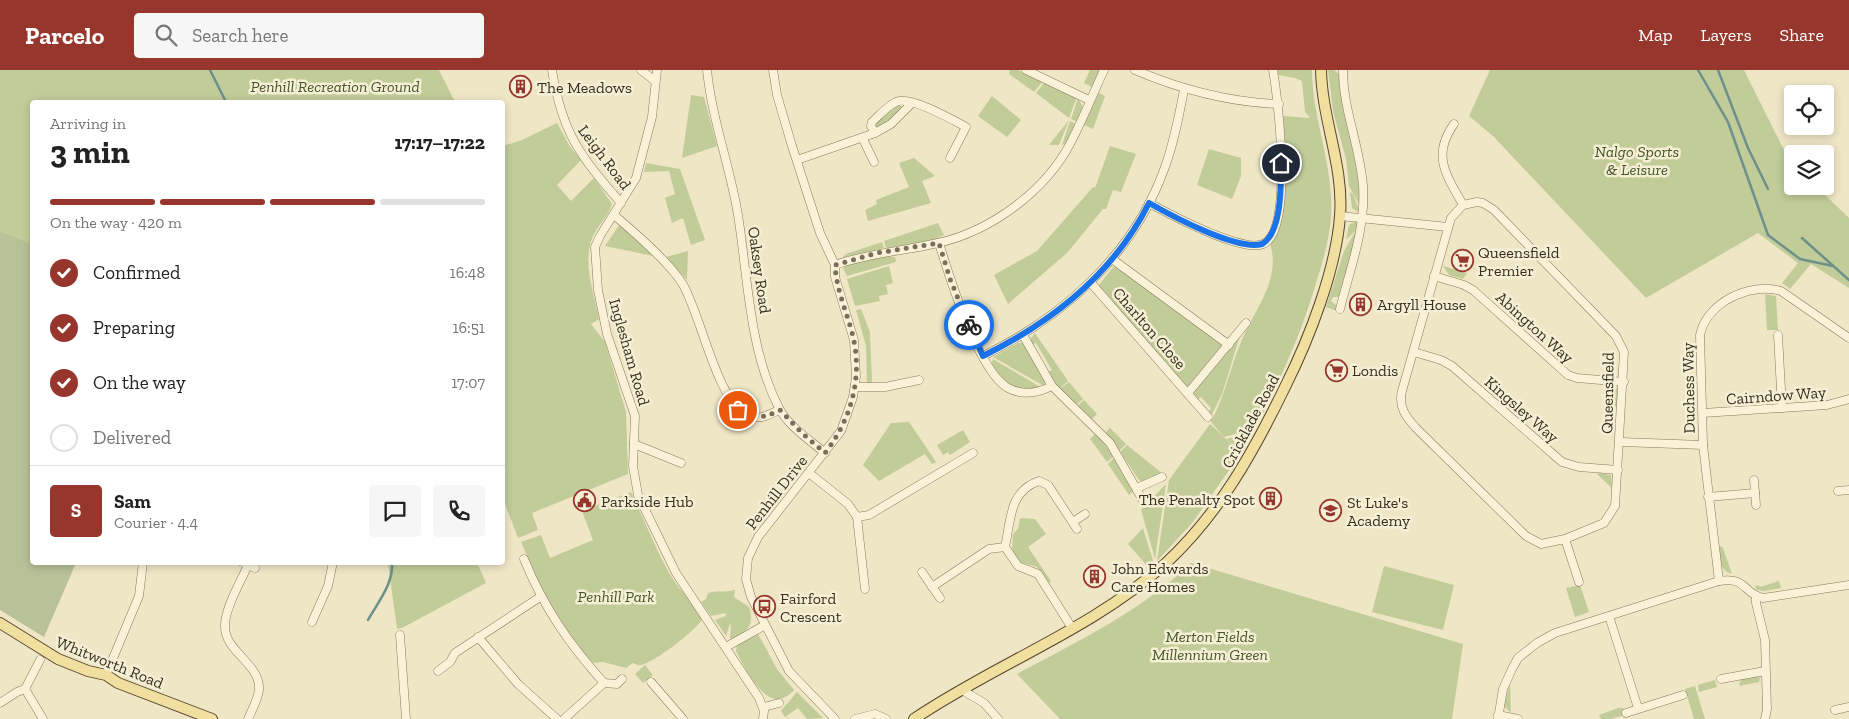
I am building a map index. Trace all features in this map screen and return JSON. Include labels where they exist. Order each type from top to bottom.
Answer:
[{"type":"main road","name":"Cricklade Road","points":[[914,719],[1121,598],[1164,564],[1208,517],[1236,479],[1260,438],[1300,357],[1330,267],[1340,216],[1339,171],[1324,107],[1321,70]]},
{"type":"main road","name":"Whitworth Road","points":[[0,623],[58,659],[88,671],[106,675],[118,684],[212,719]]},
{"type":"street","name":"Leigh Road","points":[[552,70],[558,103],[568,133],[590,165],[621,203]]},
{"type":"street","points":[[641,70],[655,81]]},
{"type":"street","name":"Inglesham Road","points":[[657,70],[652,117],[634,184],[597,241],[594,255],[605,326],[635,416],[634,481],[649,519],[676,573],[726,647]]},
{"type":"street","name":"Oaksey Road","points":[[707,70],[711,104],[738,216],[753,320],[767,379],[780,410],[825,453]]},
{"type":"street","name":"Penhill Drive","points":[[773,70],[780,105],[820,233],[835,265],[835,277],[854,340],[855,387],[845,422],[825,453],[762,531],[748,558],[746,584],[789,671],[835,719]]},
{"type":"street","points":[[1026,70],[1089,100]]},
{"type":"street","points":[[835,265],[877,253],[939,243],[964,235],[984,225],[1027,196],[1067,150],[1104,70]]},
{"type":"street","points":[[1135,70],[1184,90],[1223,99],[1278,104]]},
{"type":"street","points":[[1149,203],[1213,234],[1259,246],[1266,242],[1274,233],[1278,207],[1282,149],[1273,70]]},
{"type":"street","points":[[1339,304],[1362,218],[1361,166],[1345,100],[1343,70]]},
{"type":"street","points":[[983,356],[1058,311],[1091,282],[1112,259],[1138,224],[1149,203],[1169,154],[1184,90]]},
{"type":"street","points":[[875,133],[871,126],[872,122],[894,102],[912,103],[930,109],[966,127],[950,158]]},
{"type":"street","points":[[797,160],[863,139],[891,124],[912,103]]},
{"type":"street","points":[[1454,124],[1443,146],[1442,164],[1463,205]]},
{"type":"street","points":[[863,139],[874,162]]},
{"type":"street","name":"Queensfield","points":[[1477,202],[1483,203],[1494,210],[1616,336],[1624,352],[1617,502],[1611,516],[1597,527],[1546,544],[1531,541],[1407,418],[1400,397],[1448,227],[1454,212],[1463,205],[1477,202]]},
{"type":"street","points":[[614,215],[672,270],[682,283],[713,362],[738,410],[747,416],[760,418],[780,410]]},
{"type":"street","points":[[1340,216],[1448,227]]},
{"type":"street","points":[[939,243],[956,295],[993,375],[1010,389],[1023,393],[1036,393],[1052,386]]},
{"type":"street","name":"Charlton Close","points":[[1112,259],[1229,345]]},
{"type":"street","name":"Abington Way","points":[[1434,276],[1464,285],[1473,290],[1568,375],[1577,378],[1624,382]]},
{"type":"street","name":"Charlton Close","points":[[1091,282],[1208,417]]},
{"type":"street","name":"Duchess Way","points":[[1719,581],[1703,445],[1700,335],[1709,314],[1728,300],[1758,288],[1776,290],[1849,338]]},
{"type":"street","name":"Charlton Close","points":[[1188,392],[1229,345],[1246,322]]},
{"type":"street","points":[[1022,334],[1052,386],[1104,436],[1145,504]]},
{"type":"street","points":[[1778,335],[1782,408]]},
{"type":"street","name":"Kingsley Way","points":[[1414,352],[1441,360],[1452,366],[1562,462],[1579,467],[1618,470]]},
{"type":"street","points":[[855,387],[885,387],[919,380]]},
{"type":"street","name":"Cairndow Way","points":[[1703,413],[1827,405],[1849,400]]},
{"type":"street","name":"Duchess Way","points":[[1621,442],[1703,445]]},
{"type":"street","points":[[634,444],[681,464]]},
{"type":"street","points":[[857,517],[869,515],[973,452]]},
{"type":"street","points":[[810,473],[848,504],[857,517],[865,589]]},
{"type":"street","points":[[1137,488],[1162,477]]},
{"type":"street","points":[[1754,480],[1756,505]]},
{"type":"street","points":[[1072,628],[1038,574],[1018,566],[1005,547],[1016,497],[1036,482],[1044,482],[1048,485],[1075,526],[1085,514]]},
{"type":"street","points":[[1838,491],[1849,490]]},
{"type":"street","points":[[1708,497],[1755,493]]},
{"type":"street","points":[[1565,539],[1579,582]]},
{"type":"street","points":[[932,587],[989,549],[1005,547]]},
{"type":"street","points":[[524,559],[540,597],[571,645],[604,683],[617,684],[622,680]]},
{"type":"street","points":[[106,675],[139,596],[143,565]]},
{"type":"street","points":[[248,565],[227,614],[225,629],[229,640],[251,668],[258,682],[259,690],[248,719]]},
{"type":"street","points":[[312,622],[328,586],[332,565]]},
{"type":"street","points":[[922,572],[940,598]]},
{"type":"street","points":[[1518,719],[1498,717],[1507,679],[1518,658],[1527,650],[1555,633],[1719,581],[1731,579],[1741,582],[1756,596],[1766,598],[1849,584]]},
{"type":"street","points":[[1756,596],[1765,640],[1767,709],[1765,719]]},
{"type":"street","points":[[438,671],[450,662],[455,653],[540,597]]},
{"type":"street","points":[[1609,616],[1638,708]]},
{"type":"street","points":[[763,719],[764,707],[726,647],[765,625]]},
{"type":"street","points":[[400,635],[406,719]]},
{"type":"street","points":[[478,637],[518,684],[557,719]]},
{"type":"street","points":[[0,703],[17,692],[25,690],[40,660]]},
{"type":"street","points":[[1721,679],[1765,671]]},
{"type":"street","points":[[651,682],[683,719]]},
{"type":"street","points":[[564,719],[604,683]]},
{"type":"street","points":[[25,690],[43,719]]},
{"type":"street","points":[[962,690],[984,703],[998,719]]},
{"type":"street","points":[[1626,712],[1683,695]]},
{"type":"street","points":[[764,707],[779,703]]},
{"type":"street","points":[[1835,710],[1849,707]]},
{"type":"street","points":[[855,719],[875,714],[886,719]]},
{"type":"green space","name":"Penhill Recreation Ground","points":[[0,70],[439,70],[454,100],[30,100],[30,243],[0,231]]},
{"type":"green space","points":[[1010,70],[1018,70],[1043,81],[1034,92],[1009,74]]},
{"type":"green space","points":[[1090,70],[1100,70],[1092,87],[1084,83]]},
{"type":"green space","points":[[1278,70],[1312,70],[1315,102],[1330,181],[1330,230],[1310,303],[1296,341],[1253,433],[1247,431],[1224,437],[1211,422],[1221,401],[1239,346],[1261,303],[1270,280],[1273,256],[1270,244],[1276,235],[1285,155],[1283,116],[1310,118],[1305,112],[1302,81],[1278,75]]},
{"type":"green space","points":[[1328,70],[1334,70],[1340,75],[1359,170],[1360,206],[1349,186],[1346,159],[1333,111]]},
{"type":"green space","name":"Nalgo Sports & Leisure","points":[[1490,70],[1744,70],[1784,149],[1784,195],[1825,195],[1849,218],[1849,288],[1811,264],[1790,289],[1782,283],[1798,263],[1758,233],[1646,298],[1493,136],[1469,116]]},
{"type":"green space","points":[[1045,82],[1077,97],[1069,118],[1036,93]]},
{"type":"green space","points":[[1099,93],[1105,96],[1093,129],[1084,125]]},
{"type":"green space","points":[[691,95],[704,97],[717,146],[682,158]]},
{"type":"green space","points":[[992,96],[1021,120],[1007,137],[978,116]]},
{"type":"green space","points":[[1078,98],[1083,107],[1077,122],[1071,119]]},
{"type":"green space","points":[[899,104],[903,109],[896,118],[877,128],[874,126],[895,105]]},
{"type":"green space","points":[[1069,120],[1059,145],[1049,145]]},
{"type":"green space","points":[[1070,121],[1076,124],[1066,143],[1062,145]]},
{"type":"green space","points":[[557,123],[570,147],[581,160],[557,185],[571,201],[594,178],[612,204],[590,244],[590,276],[599,319],[591,324],[605,342],[626,412],[628,474],[532,513],[538,530],[518,538],[505,504],[505,145],[522,140]]},
{"type":"green space","points":[[1110,146],[1136,154],[1121,192],[1113,190],[1106,209],[1103,209],[1067,253],[1008,304],[994,275],[1037,251],[1093,187],[1095,188]]},
{"type":"green space","points":[[1209,149],[1241,158],[1241,176],[1232,199],[1197,185]]},
{"type":"green space","points":[[914,158],[935,176],[922,181],[931,203],[868,221],[865,210],[877,204],[876,200],[909,187],[899,163]]},
{"type":"green space","points":[[646,163],[680,169],[705,240],[691,245],[683,218],[672,223],[665,198],[675,194],[669,171],[644,172]]},
{"type":"green space","points":[[1350,192],[1353,194],[1358,212],[1352,208]]},
{"type":"green space","points":[[1358,222],[1358,228],[1346,240],[1349,225]]},
{"type":"green space","points":[[938,223],[944,235],[937,238],[937,240],[886,248],[884,241]]},
{"type":"green space","points":[[620,224],[653,256],[605,246]]},
{"type":"green space","points":[[0,231],[30,243],[30,565],[75,565],[44,637],[0,610]]},
{"type":"green space","points":[[1355,232],[1357,233],[1341,294],[1338,297],[1333,297],[1331,301],[1336,305],[1337,311],[1326,307],[1344,251]]},
{"type":"green space","points":[[882,242],[884,248],[842,258],[846,254]]},
{"type":"green space","points":[[688,251],[687,280],[666,257]]},
{"type":"green space","points":[[883,256],[895,257],[896,262],[847,276],[843,268],[847,265]]},
{"type":"green space","points":[[1115,265],[1221,343],[1224,348],[1190,386],[1186,386],[1098,286]]},
{"type":"green space","points":[[889,266],[893,283],[886,285],[888,294],[879,296],[880,301],[855,306],[847,279]]},
{"type":"green space","points":[[1443,266],[1467,273],[1463,279],[1449,275]]},
{"type":"green space","points":[[1765,294],[1776,296],[1778,330],[1767,330]]},
{"type":"green space","points":[[861,309],[870,332],[872,382],[867,385],[866,346],[856,310]]},
{"type":"green space","points":[[1035,333],[1068,381],[1058,390],[1046,374],[1052,370],[1036,343],[1031,345],[1029,341]]},
{"type":"green space","points":[[1240,336],[1222,394],[1211,416],[1208,413],[1211,408],[1201,397],[1197,400],[1192,395],[1193,391]]},
{"type":"green space","points":[[1018,343],[1025,343],[1045,381],[1044,386],[993,357]]},
{"type":"green space","points":[[993,359],[1042,388],[1025,389],[1012,386],[1001,378],[991,365]]},
{"type":"green space","points":[[1069,382],[1083,399],[1076,405],[1060,389]]},
{"type":"green space","points":[[1610,385],[1618,389],[1617,408],[1603,393]]},
{"type":"green space","points":[[1084,400],[1097,414],[1092,419],[1077,406]]},
{"type":"green space","points":[[909,422],[936,462],[932,464],[925,454],[879,481],[863,465],[891,423]]},
{"type":"green space","points":[[1210,424],[1241,453],[1193,522],[1157,561],[1169,480]]},
{"type":"green space","points":[[1110,428],[1126,444],[1119,451],[1105,433]]},
{"type":"green space","points":[[963,430],[970,442],[950,455],[948,452],[943,455],[937,445]]},
{"type":"green space","points":[[1096,433],[1114,456],[1107,462],[1090,439]]},
{"type":"green space","points":[[1245,434],[1251,436],[1243,452],[1226,439]]},
{"type":"green space","points":[[1127,445],[1163,474],[1142,482],[1139,480],[1120,452]]},
{"type":"green space","points":[[1115,457],[1135,490],[1129,495],[1108,464]]},
{"type":"green space","points":[[1597,474],[1611,475],[1612,488]]},
{"type":"green space","points":[[1166,484],[1155,559],[1141,510]]},
{"type":"green space","name":"Penhill Park","points":[[631,492],[675,583],[704,617],[685,637],[665,652],[647,663],[638,665],[633,663],[626,668],[603,662],[593,663],[581,649],[551,606],[521,542],[541,535],[550,558],[593,540],[582,511]]},
{"type":"green space","points":[[1020,518],[1035,519],[1046,534],[1028,547],[1051,581],[1049,583],[1037,567],[1020,562],[1012,551],[1013,534],[1018,529]]},
{"type":"green space","points":[[1143,528],[1154,564],[1149,568],[1128,544]]},
{"type":"green space","points":[[1720,546],[1723,548],[1732,574],[1725,570],[1720,563]]},
{"type":"green space","name":"Merton Fields Millennium Green","points":[[1191,563],[1463,644],[1452,719],[1060,719],[1017,674],[1108,625],[1130,611],[1172,580]]},
{"type":"green space","points":[[388,565],[478,565],[486,583],[397,629]]},
{"type":"green space","points":[[1384,566],[1454,585],[1443,630],[1372,612]]},
{"type":"green space","points":[[1779,581],[1781,588],[1764,591],[1757,590],[1755,586],[1758,585],[1760,587]]},
{"type":"green space","points":[[1580,585],[1589,612],[1575,617],[1566,588]]},
{"type":"green space","points":[[735,590],[734,597],[749,607],[751,619],[746,631],[733,639],[730,638],[731,625],[726,636],[715,620],[726,616],[725,613],[711,616],[701,602],[706,599],[708,593]]},
{"type":"green space","points":[[757,632],[777,669],[794,690],[785,697],[776,699],[759,689],[736,651],[737,644]]},
{"type":"green space","points":[[645,665],[653,675],[643,683],[635,674]]},
{"type":"green space","points":[[1756,676],[1760,678],[1759,682],[1739,686],[1741,679]]},
{"type":"green space","points":[[1715,680],[1717,687],[1699,692],[1698,685]]},
{"type":"green space","points":[[1510,683],[1511,713],[1504,706]]},
{"type":"green space","points":[[1695,686],[1705,719],[1694,719],[1685,689]]},
{"type":"green space","points":[[797,692],[823,718],[807,719],[798,708],[785,717],[781,711]]},
{"type":"green space","points":[[1623,708],[1625,715],[1611,719],[1601,719],[1599,715]]},
{"type":"waterway","points":[[210,70],[225,100]]},
{"type":"waterway","points":[[1698,70],[1728,122],[1768,235],[1800,259],[1833,266]]},
{"type":"waterway","points":[[1718,70],[1748,148],[1768,189]]},
{"type":"waterway","points":[[1802,238],[1849,280]]},
{"type":"waterway","points":[[368,620],[388,585],[392,565]]},
{"type":"way so far","points":[[738,410],[747,416],[760,418],[780,410],[784,416],[825,453],[839,434],[853,396],[856,362],[852,330],[835,277],[835,265],[877,253],[939,243],[950,279],[969,325]]},
{"type":"place","name":"The Meadows","points":[[521,87]]},
{"type":"place","name":"Queensfield Premier","points":[[1462,261]]},
{"type":"place","name":"Argyll House","points":[[1361,304]]},
{"type":"place","name":"Londis","points":[[1336,370]]},
{"type":"place","name":"The Penalty Spot","points":[[1271,499]]},
{"type":"place","name":"Parkside Hub","points":[[585,501]]},
{"type":"place","name":"St Luke's Academy","points":[[1331,511]]},
{"type":"place","name":"John Edwards Care Homes","points":[[1095,577]]},
{"type":"place","name":"Fairford Crescent","points":[[764,607]]},
{"type":"route","points":[[969,325],[983,356],[1050,318],[1091,282],[1112,259],[1138,224],[1149,203],[1198,228],[1246,244],[1259,246],[1270,239],[1274,233],[1281,163]]}]
